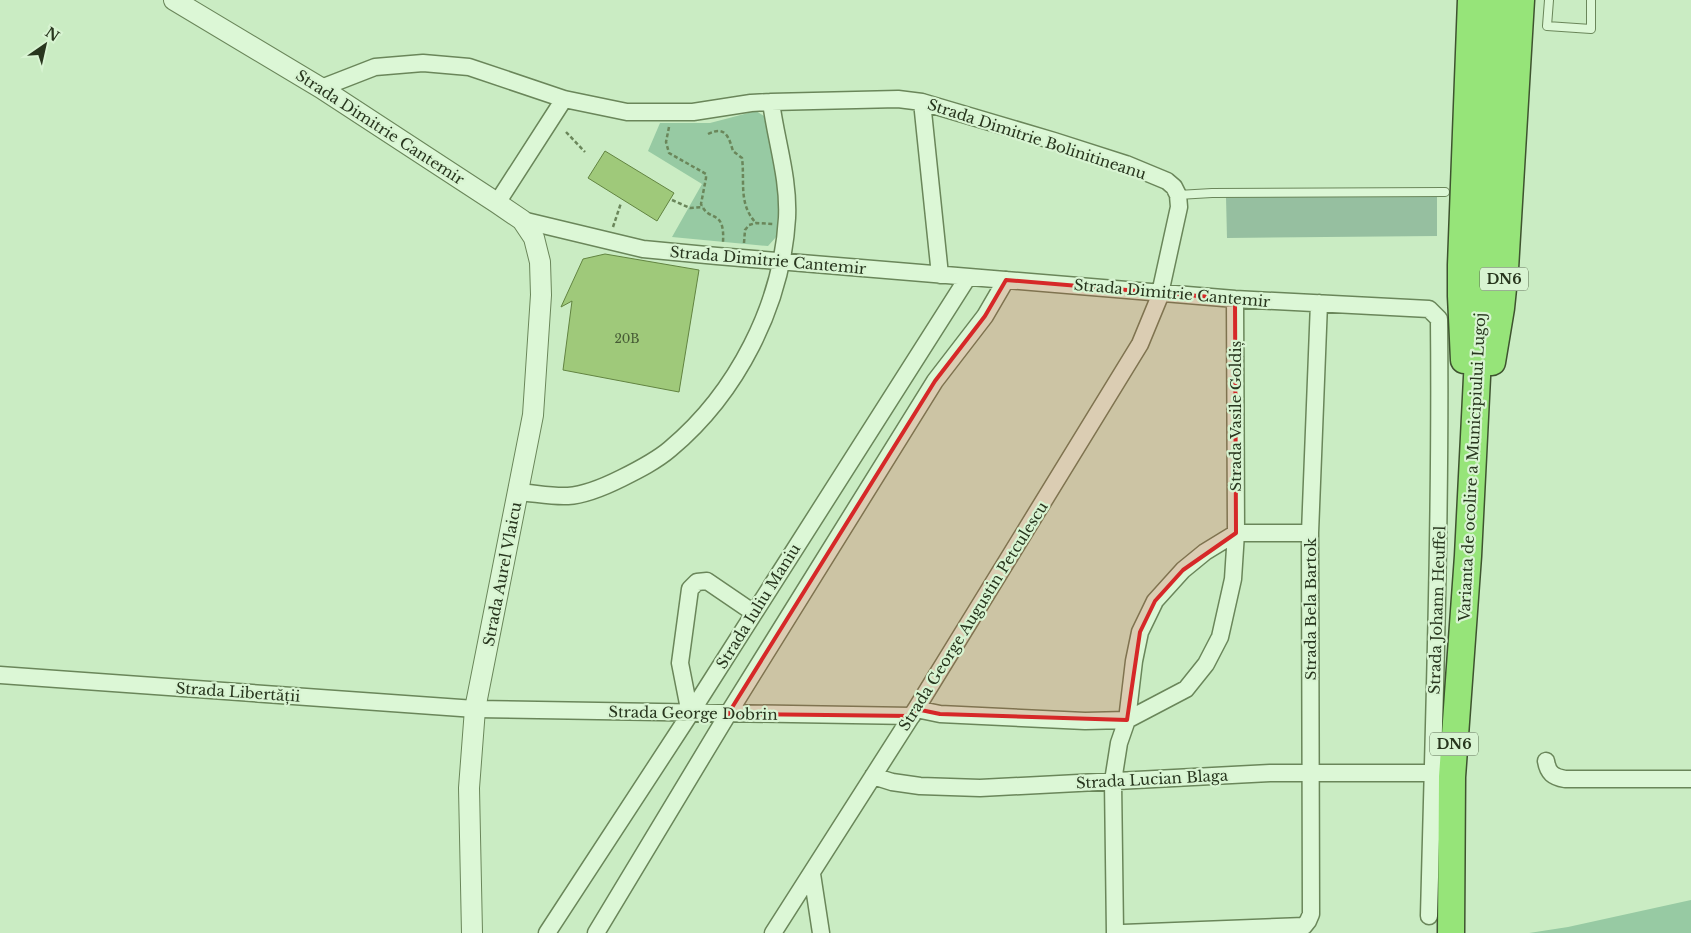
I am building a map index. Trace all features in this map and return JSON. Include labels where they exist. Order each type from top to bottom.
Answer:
[{"type":"highway","name":"DN6","points":[[1468,556],[1465,500],[1466,383],[1461,296],[1472,0]]},
{"type":"highway","name":"DN6","points":[[1468,556],[1477,504],[1489,375],[1502,298],[1521,0]]},
{"type":"highway","name":"Varianta de ocolire a Municipiului Lugoj","points":[[1451,933],[1452,777],[1468,556],[1496,7]]},
{"type":"street","name":"Strada Dimitrie Cantemir","points":[[174,0],[320,88],[522,220],[643,249],[1235,299],[1428,309]]},
{"type":"street","name":"Strada Dimitrie Bolinitineanu","points":[[320,88],[375,67],[424,63],[469,67],[564,99],[627,112],[693,112],[751,103],[898,99],[922,102],[1126,164],[1167,181],[1174,187],[1178,195]]},
{"type":"street","points":[[497,203],[564,99]]},
{"type":"street","points":[[518,492],[568,496],[605,486],[638,470],[670,450],[701,419],[741,366],[772,296],[781,261],[787,219],[788,190],[771,102]]},
{"type":"street","points":[[922,102],[940,275]]},
{"type":"street","points":[[1160,292],[1179,207],[1178,195]]},
{"type":"street","name":"Strada Aurel Vlaicu","points":[[472,933],[469,788],[475,709],[534,415],[541,295],[540,262],[534,238],[522,220]]},
{"type":"street","name":"Strada Iuliu Maniu","points":[[547,933],[690,714],[968,277]]},
{"type":"street","name":"Strada Iuliu Maniu","points":[[596,933],[728,714],[935,381],[985,316],[1006,280]]},
{"type":"street","name":"Strada George Augustin Petculescu","points":[[773,933],[914,712],[1140,344],[1160,292]]},
{"type":"street","name":"Strada Vasile Goldiș","points":[[914,712],[1086,721],[1127,720],[1186,689],[1206,664],[1220,637],[1233,579],[1236,533],[1235,299]]},
{"type":"street","name":"Strada Bela Bartok","points":[[1124,933],[1304,926],[1311,914],[1310,533],[1319,303]]},
{"type":"street","name":"Strada Johann Heuffel","points":[[1428,309],[1439,319],[1440,329],[1439,526],[1429,916]]},
{"type":"street","points":[[1115,933],[1112,781],[1119,743],[1127,720],[1134,661],[1140,632],[1155,601],[1183,570],[1205,552],[1236,533],[1310,533]]},
{"type":"street","points":[[690,714],[680,663],[690,589],[697,582],[706,581],[754,613]]},
{"type":"street","name":"Strada Libertății","points":[[0,675],[475,709]]},
{"type":"street","name":"Strada George Dobrin","points":[[475,709],[690,714],[914,712]]},
{"type":"street","points":[[1546,761],[1549,771],[1553,776],[1565,779],[1691,779]]},
{"type":"street","name":"Strada Lucian Blaga","points":[[873,776],[892,782],[920,786],[980,788],[1311,773],[1432,773]]},
{"type":"street","points":[[812,874],[821,933]]},
{"type":"street","points":[[535,933],[547,933]]},
{"type":"lane","points":[[1549,0],[1547,26],[1591,29],[1592,0]]},
{"type":"lane","points":[[1178,195],[1212,193],[1445,192]]},
{"type":"path","points":[[669,126],[666,142],[670,153],[706,174],[706,182],[701,199],[703,208],[721,223],[724,228],[723,242],[730,243]]},
{"type":"path","points":[[708,134],[719,131],[725,134],[732,141],[733,151],[742,158],[743,197],[747,210],[756,223]]},
{"type":"path","points":[[566,132],[585,152]]},
{"type":"path","points":[[672,200],[690,208],[703,208]]},
{"type":"path","points":[[612,229],[621,203]]},
{"type":"path","points":[[737,243],[744,244],[746,228],[749,225],[756,223],[780,224]]},
{"type":"highlighted area","points":[[1006,280],[1235,299],[1236,533],[1183,570],[1155,601],[1140,632],[1127,720],[940,714],[916,709],[912,716],[728,714],[935,381],[985,316]]},
{"type":"green space","points":[[756,111],[764,116],[779,193],[777,236],[768,246],[672,237],[702,184],[648,151],[660,123],[710,123]]},
{"type":"green space","points":[[1437,194],[1437,236],[1227,238],[1226,197]]},
{"type":"green space","points":[[1691,900],[1691,933],[1529,933],[1568,927]]},
{"type":"building","points":[[605,151],[674,193],[657,221],[588,178]]},
{"type":"building","points":[[605,254],[699,270],[679,392],[563,370],[572,301],[561,307],[583,259]]}]
